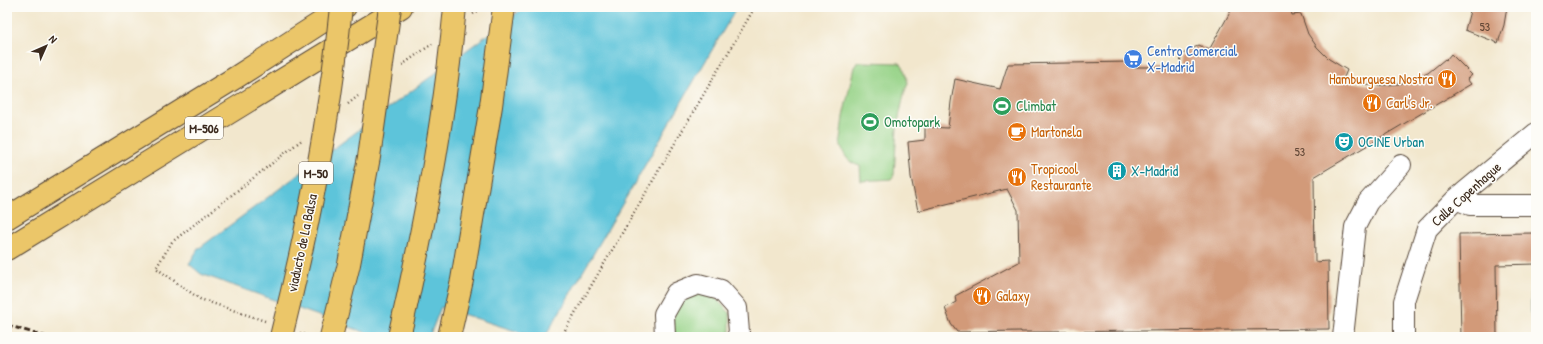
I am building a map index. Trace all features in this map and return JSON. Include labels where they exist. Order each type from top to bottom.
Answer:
[{"type":"highway","name":"viaducto de La Balsa","points":[[282,330],[301,256],[318,163],[341,7]]},
{"type":"highway","name":"M-506","points":[[7,218],[238,76],[345,7]]},
{"type":"highway","points":[[331,337],[350,264],[369,157],[390,7]]},
{"type":"highway","name":"M-506","points":[[7,250],[401,7]]},
{"type":"highway","points":[[449,337],[462,280],[491,106],[504,7]]},
{"type":"highway","points":[[400,337],[414,271],[439,132],[452,42],[463,12]]},
{"type":"street","name":"Calle Copenhague","points":[[1404,337],[1404,301],[1427,229],[1456,199],[1536,133]]},
{"type":"street","points":[[1343,337],[1355,227],[1368,202],[1401,165]]},
{"type":"street","points":[[1456,199],[1470,205],[1536,205]]},
{"type":"street","points":[[665,337],[664,314],[676,293],[698,284],[721,290],[737,308],[739,332],[737,337]]},
{"type":"path","points":[[463,12],[484,7]]},
{"type":"path","points":[[561,337],[755,7]]},
{"type":"path","points":[[399,67],[438,39]]},
{"type":"path","points":[[348,104],[360,95]]},
{"type":"path","points":[[304,139],[172,242],[156,268],[200,299],[282,330],[313,337]]},
{"type":"green space","name":"Omotopark","points":[[857,63],[900,63],[903,66],[908,83],[904,94],[897,127],[894,175],[891,179],[861,181],[860,166],[855,165],[848,160],[841,145],[840,140],[843,117],[854,67]]},
{"type":"green space","points":[[710,293],[730,313],[730,333],[727,337],[677,337],[674,331],[673,319],[674,312],[677,307],[685,297],[691,294]]},
{"type":"water","points":[[525,7],[737,7],[545,337],[534,337],[441,307],[429,337],[378,337],[201,274],[189,264],[198,249]]},
{"type":"water","points":[[1531,293],[1536,293],[1536,318],[1531,318]]},
{"type":"building","name":"X-Madrid","points":[[1233,7],[1290,7],[1292,15],[1301,14],[1308,34],[1317,47],[1329,59],[1347,70],[1343,80],[1375,86],[1399,84],[1428,73],[1445,59],[1446,60],[1451,54],[1472,75],[1467,79],[1471,84],[1314,177],[1315,262],[1328,261],[1329,329],[957,332],[951,324],[945,308],[956,302],[955,296],[1019,262],[1018,210],[1007,189],[918,211],[911,177],[908,142],[925,140],[925,127],[948,128],[955,79],[1000,89],[1008,64],[1131,62],[1131,67],[1180,67],[1181,55],[1199,45],[1209,50]]},
{"type":"building","points":[[1471,7],[1507,7],[1504,25],[1498,43],[1465,30]]},
{"type":"building","points":[[1536,233],[1536,264],[1496,265],[1497,337],[1461,337],[1459,234]]},
{"type":"railway","points":[[7,325],[47,337]]},
{"type":"railway","points":[[7,335],[12,337]]},
{"type":"place","name":"Centro Comercial X-Madrid","points":[[1133,59]]},
{"type":"place","name":"Hamburguesa Nostra","points":[[1447,79]]},
{"type":"place","name":"Carl's Jr.","points":[[1372,103]]},
{"type":"place","name":"Climbat","points":[[1002,106]]},
{"type":"place","name":"Omotopark","points":[[870,122]]},
{"type":"place","name":"Martonela","points":[[1017,132]]},
{"type":"place","name":"OCINE Urban","points":[[1344,142]]},
{"type":"place","name":"X-Madrid","points":[[1117,171]]},
{"type":"place","name":"Tropicool Restaurante","points":[[1017,177]]},
{"type":"place","name":"Galaxy","points":[[982,296]]}]
